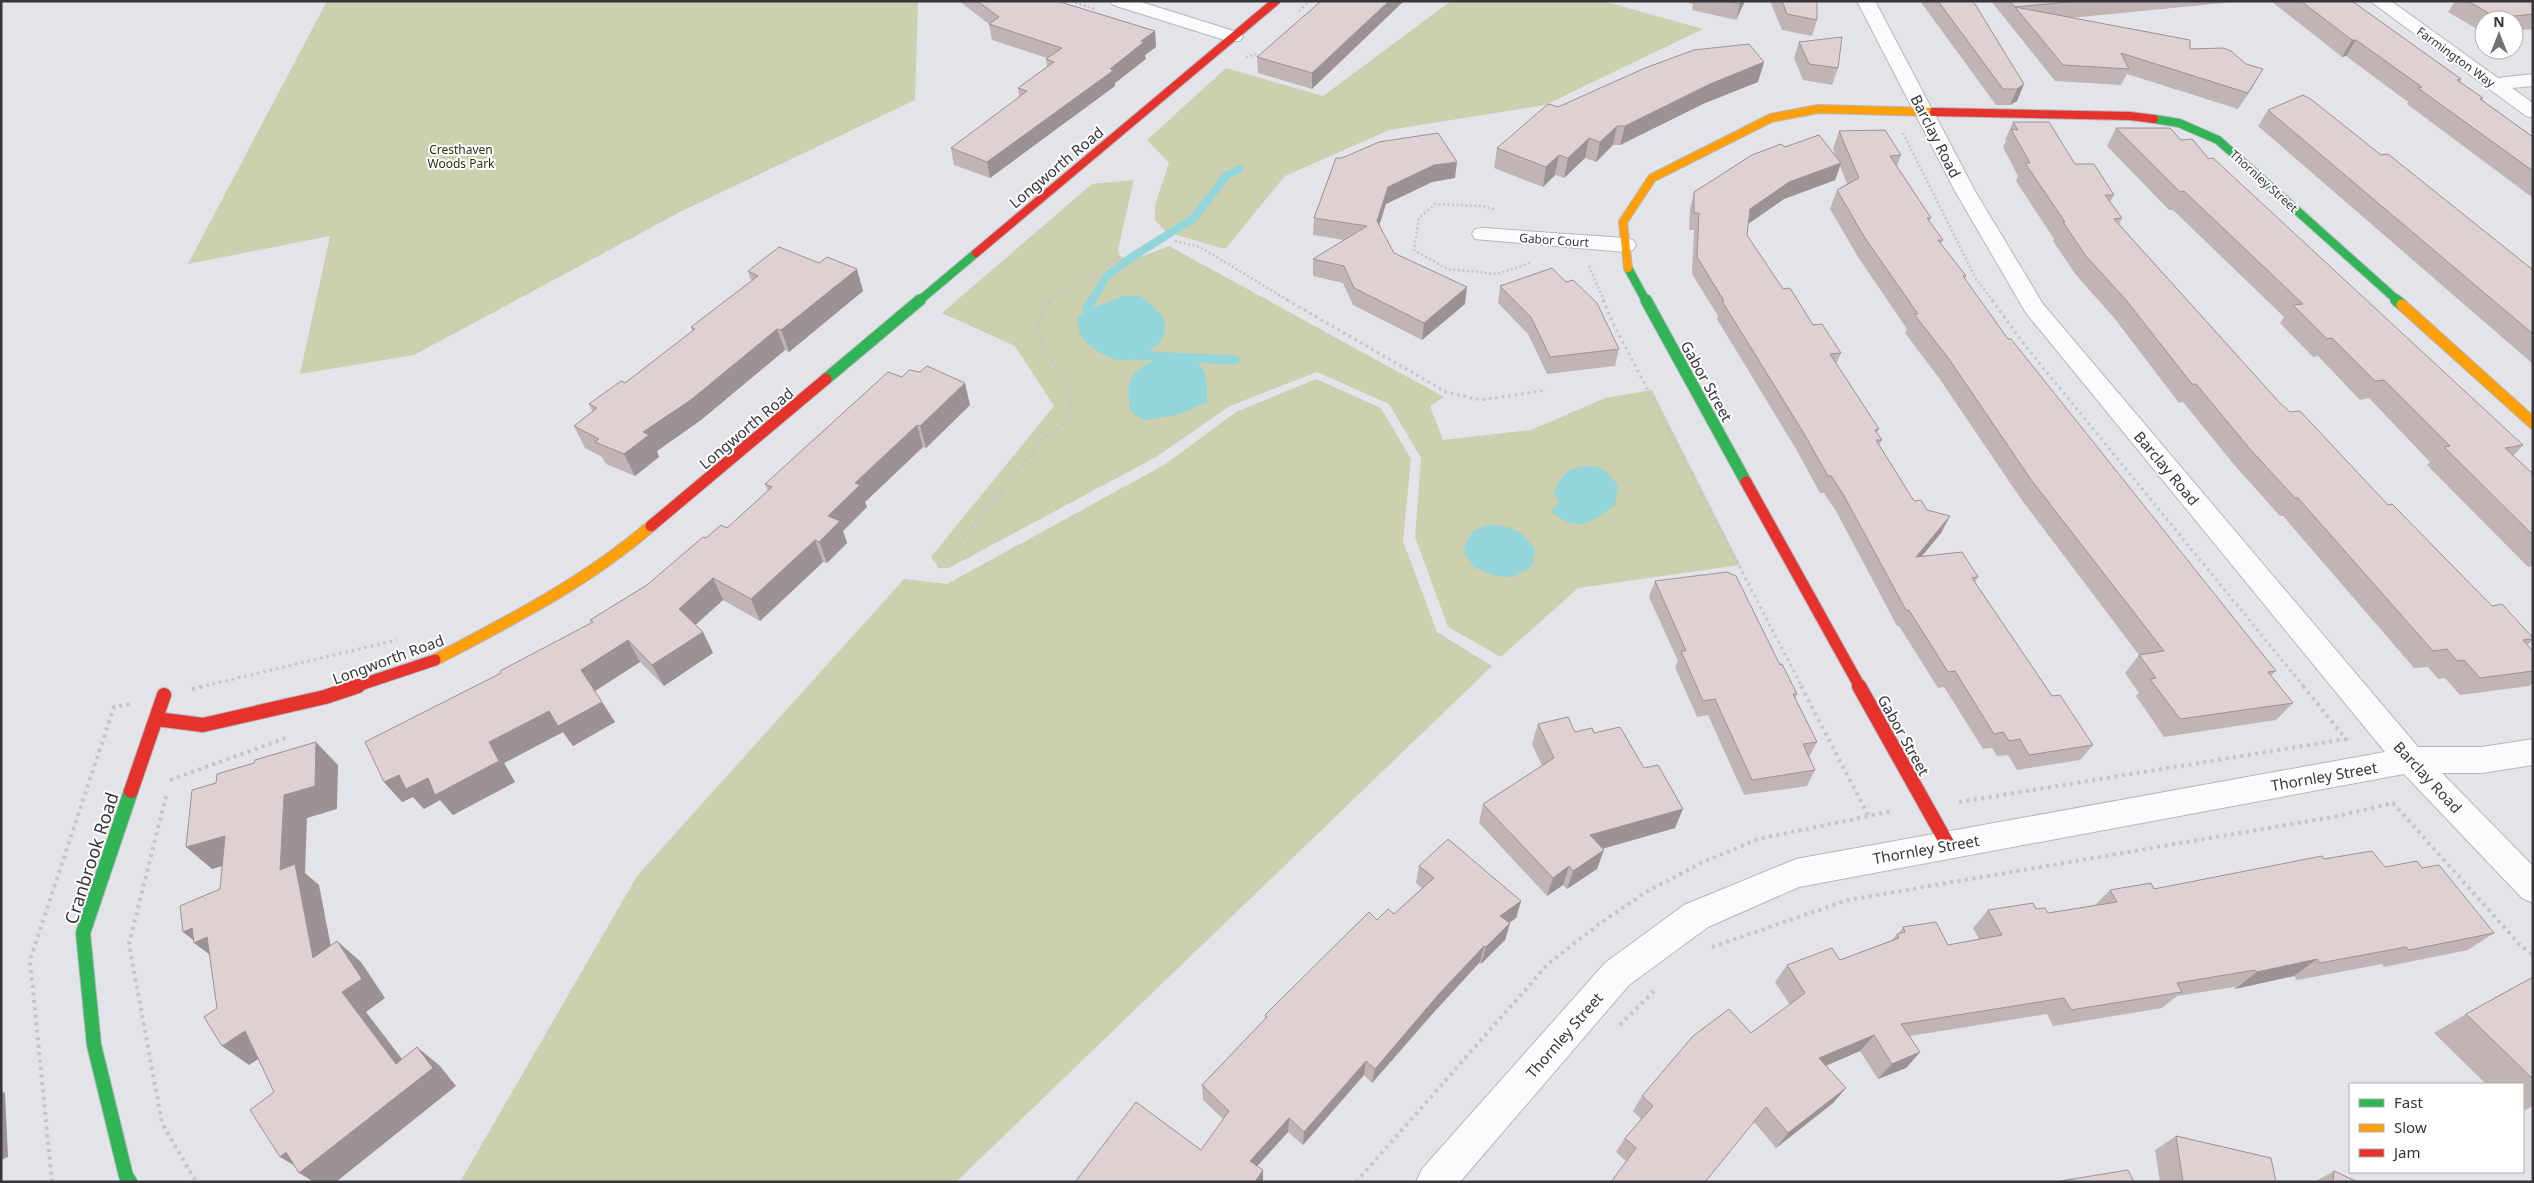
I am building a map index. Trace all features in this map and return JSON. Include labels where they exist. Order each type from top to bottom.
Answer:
[{"type":"street","points":[[1119,1],[1234,37]]},
{"type":"street","name":"Longworth Road","points":[[156,718],[203,725],[325,697],[446,656],[541,604],[617,555],[1276,1]]},
{"type":"street","name":"Barclay Road","points":[[1866,1],[1965,192],[2034,308],[2410,760],[2533,888]]},
{"type":"street","name":"Farmington Way","points":[[2379,1],[2533,112]]},
{"type":"street","points":[[2494,84],[2533,80]]},
{"type":"street","name":"Gabor Street","points":[[1923,110],[1818,109],[1771,118],[1652,178],[1623,222],[1628,270],[1948,845]]},
{"type":"street","name":"Thornley Street","points":[[1923,110],[2130,116],[2179,123],[2218,140],[2533,423]]},
{"type":"street","name":"Gabor Court","points":[[1483,234],[1625,245]]},
{"type":"street","name":"Cranbrook Road","points":[[125,1180],[94,1045],[83,933],[164,696]]},
{"type":"street","name":"Thornley Street","points":[[1435,1182],[1617,974],[1696,916],[1796,873],[2410,760],[2482,760],[2533,752]]},
{"type":"path","points":[[1891,110],[1975,277],[2027,348],[2346,739],[1956,802]]},
{"type":"path","points":[[1175,241],[1200,247],[1220,261],[1446,392],[1481,400],[1547,390]]},
{"type":"path","points":[[939,568],[1044,438],[1067,422],[1071,396],[1048,357],[1038,328],[1045,305],[1058,293],[1092,276],[1120,256]]},
{"type":"path","points":[[216,683],[406,638]]},
{"type":"path","points":[[1708,949],[1848,900],[2333,817],[2393,803],[2520,945],[2533,955]]},
{"type":"path","points":[[1613,1032],[1661,983]]},
{"type":"green space","name":"Cresthaven Woods Park","points":[[327,1],[918,1],[915,100],[680,212],[414,355],[300,374],[330,236],[188,264]]},
{"type":"green space","points":[[1451,1],[1603,1],[1703,29],[1545,105],[1389,130],[1285,176],[1225,249],[1166,232],[1155,220],[1155,205],[1169,163],[1147,140],[1226,68],[1323,96]]},
{"type":"green space","points":[[1134,180],[1118,249],[1120,256],[1129,261],[1169,246],[1444,397],[1430,406],[1443,440],[1531,430],[1605,398],[1652,390],[1740,565],[1578,588],[1501,657],[1448,627],[1415,537],[1421,458],[1389,404],[1317,372],[1230,406],[1156,457],[949,568],[939,568],[931,557],[1054,406],[1015,346],[942,313],[1092,184]]},
{"type":"green space","points":[[1316,379],[1381,408],[1411,459],[1403,541],[1437,632],[1492,666],[956,1182],[460,1182],[637,876],[904,579],[947,584],[1164,465],[1236,412]]},
{"type":"water","points":[[1123,296],[1141,296],[1161,315],[1165,326],[1164,335],[1160,342],[1145,354],[1128,360],[1109,357],[1092,347],[1079,331],[1077,318],[1086,311]]},
{"type":"water","points":[[1166,356],[1188,359],[1201,366],[1206,379],[1207,402],[1177,415],[1144,420],[1131,412],[1129,400],[1130,382],[1139,369]]},
{"type":"water","points":[[1587,466],[1602,469],[1618,486],[1615,505],[1591,521],[1576,524],[1568,522],[1551,511],[1559,503],[1554,492],[1566,473]]},
{"type":"water","points":[[1490,525],[1511,528],[1526,538],[1535,550],[1532,566],[1513,577],[1496,576],[1475,568],[1464,553],[1467,542],[1475,531]]},
{"type":"building","points":[[977,1],[1057,1],[1155,31],[1110,69],[1114,70],[987,162],[951,148],[1027,91],[1018,88],[1054,62],[1046,59],[1062,48],[989,24],[999,17]]},
{"type":"building","points":[[1321,1],[1389,1],[1312,73],[1257,57]]},
{"type":"building","points":[[1727,1],[1741,1],[1740,4]]},
{"type":"building","points":[[1782,1],[1817,1],[1817,20],[1787,14]]},
{"type":"building","points":[[1938,1],[1973,1],[2024,84],[2017,89],[2003,89]]},
{"type":"building","points":[[2010,1],[2080,1],[2015,7]]},
{"type":"building","points":[[2301,1],[2352,1],[2461,79],[2457,80],[2533,137],[2533,171],[2418,88],[2422,87],[2356,40],[2352,40]]},
{"type":"building","points":[[2468,1],[2533,1],[2533,14],[2524,15],[2524,10],[2483,10]]},
{"type":"building","points":[[2015,7],[2190,40],[2190,49],[2223,48],[2231,51],[2246,64],[2263,69],[2248,93],[2121,53],[2129,69],[2063,65]]},
{"type":"building","points":[[1842,37],[1838,68],[1809,64],[1799,42]]},
{"type":"building","points":[[1749,44],[1764,62],[1710,84],[1625,126],[1617,126],[1600,142],[1589,138],[1568,158],[1559,155],[1546,167],[1497,148],[1548,104],[1558,107],[1645,68],[1694,50]]},
{"type":"building","points":[[2303,95],[2312,100],[2381,155],[2388,154],[2533,270],[2533,334],[2268,110]]},
{"type":"building","points":[[2013,122],[2049,122],[2075,164],[2094,164],[2114,195],[2105,195],[2122,218],[2114,219],[2279,402],[2290,412],[2300,411],[2388,505],[2392,504],[2492,606],[2502,604],[2533,638],[2523,640],[2533,651],[2533,671],[2480,678],[2464,660],[2457,661],[2447,649],[2433,651],[2298,498],[2295,498],[2250,449],[2196,384],[2192,384],[2126,300],[2086,256],[2025,163],[2030,163],[2011,129],[2018,130]]},
{"type":"building","points":[[2116,128],[2170,128],[2181,140],[2192,139],[2209,159],[2213,158],[2523,445],[2505,448],[2533,474],[2533,535],[2444,447],[2450,446],[2384,380],[2375,381],[2332,338],[2327,339],[2293,305],[2303,304],[2184,191],[2180,192]]},
{"type":"building","points":[[1885,130],[1901,155],[1890,156],[1931,218],[1927,218],[1943,240],[1938,240],[1966,276],[1963,276],[2008,339],[2011,339],[2276,671],[2268,672],[2293,703],[2180,719],[2150,679],[2156,678],[2139,655],[2164,651],[2032,481],[1949,359],[1914,314],[1918,314],[1865,238],[1837,190],[1859,178],[1839,131]]},
{"type":"building","points":[[1438,133],[1457,162],[1434,165],[1388,187],[1377,221],[1394,253],[1467,287],[1424,323],[1354,288],[1344,266],[1313,259],[1367,226],[1314,218],[1336,158],[1342,158],[1379,142]]},
{"type":"building","points":[[1819,135],[1841,163],[1789,182],[1750,209],[1747,235],[1783,289],[1790,288],[1813,325],[1822,324],[1841,353],[1830,354],[1879,429],[1875,430],[1882,440],[1876,440],[1914,501],[1921,500],[1927,510],[1950,516],[1916,557],[1962,552],[1978,577],[1972,578],[2052,696],[2060,695],[2093,745],[2029,755],[2020,739],[2009,741],[2003,732],[1994,734],[1955,671],[1948,672],[1909,610],[1906,610],[1843,494],[1831,476],[1828,476],[1697,257],[1699,213],[1694,213],[1694,192],[1752,155],[1781,144],[1785,147]]},
{"type":"building","points":[[779,247],[819,263],[827,257],[857,269],[781,330],[777,329],[692,399],[643,432],[649,435],[624,454],[595,442],[599,439],[574,426],[597,408],[589,404],[621,381],[625,383],[695,329],[691,327],[758,276],[748,271]]},
{"type":"building","points":[[1552,268],[1566,282],[1573,280],[1597,303],[1619,349],[1550,357],[1531,317],[1500,286]]},
{"type":"building","points":[[927,366],[965,383],[920,426],[917,425],[855,483],[860,485],[828,516],[840,521],[819,542],[815,540],[751,599],[713,578],[679,609],[703,632],[652,665],[628,640],[581,670],[602,702],[558,726],[549,711],[489,742],[499,761],[435,795],[428,778],[406,789],[399,775],[384,782],[365,742],[501,673],[500,671],[593,622],[590,620],[647,585],[703,537],[706,538],[721,525],[727,528],[772,487],[765,484],[888,372],[902,377],[909,370],[920,372]]},
{"type":"building","points":[[1727,572],[1736,576],[1780,665],[1782,664],[1797,694],[1793,694],[1817,742],[1803,744],[1815,770],[1752,780],[1715,699],[1703,701],[1681,651],[1686,651],[1655,581]]},
{"type":"building","points":[[1568,717],[1575,732],[1592,728],[1594,733],[1620,727],[1644,768],[1658,765],[1683,809],[1590,835],[1604,850],[1573,871],[1569,866],[1553,878],[1483,804],[1554,758],[1538,724]]},
{"type":"building","points":[[316,742],[315,786],[284,795],[280,870],[295,864],[313,958],[337,941],[362,979],[342,992],[396,1064],[417,1047],[433,1068],[299,1173],[286,1152],[280,1157],[250,1110],[274,1092],[245,1031],[222,1046],[204,1017],[217,1008],[207,937],[194,943],[192,928],[183,932],[180,906],[220,889],[225,836],[186,847],[192,790],[216,783],[217,774],[254,763],[255,760]]},
{"type":"building","points":[[1448,839],[1521,901],[1500,916],[1510,923],[1486,947],[1484,946],[1438,995],[1375,1069],[1366,1061],[1304,1132],[1289,1118],[1250,1161],[1263,1170],[1255,1182],[1075,1182],[1136,1102],[1201,1150],[1229,1111],[1202,1085],[1267,1017],[1265,1015],[1369,912],[1377,920],[1388,909],[1394,914],[1434,878],[1419,866]]},
{"type":"building","points":[[2372,851],[2385,867],[2417,861],[2422,868],[2439,865],[2494,933],[2409,950],[2406,947],[2320,963],[2317,959],[2257,972],[2255,970],[2177,983],[2182,992],[2071,1010],[2064,998],[1901,1024],[1920,1052],[1892,1064],[1874,1035],[1819,1058],[1846,1088],[1788,1133],[1766,1107],[1705,1182],[1611,1182],[1636,1148],[1625,1138],[1653,1106],[1642,1096],[1693,1036],[1729,1009],[1751,1033],[1805,993],[1787,965],[1832,948],[1840,960],[1899,938],[1897,934],[1905,932],[1903,927],[1936,922],[1948,945],[2002,935],[1988,910],[2033,903],[2036,909],[2045,908],[2048,913],[2117,902],[2110,890],[2151,883],[2154,889],[2322,856],[2324,859]]},
{"type":"building","points":[[2533,977],[2533,1079],[2466,1014]]},
{"type":"building","points":[[2176,1136],[2271,1158],[2276,1182],[2183,1182]]},
{"type":"building","points":[[2128,1170],[2134,1182],[2054,1182]]},
{"type":"building","points":[[2334,1171],[2358,1182],[2333,1182]]},
{"type":"waterway","points":[[1092,301],[1106,277],[1129,259],[1194,218],[1226,176],[1239,169]]},
{"type":"waterway","points":[[1088,324],[1087,309],[1092,300]]},
{"type":"waterway","points":[[1131,355],[1235,360]]},
{"type":"traffic: fast","points":[[2154,119],[2179,123],[2218,140],[2402,305]]},
{"type":"traffic: fast","points":[[826,379],[976,253]]},
{"type":"traffic: fast","points":[[1628,268],[1746,482]]},
{"type":"traffic: fast","points":[[130,1182],[126,1176],[94,1045],[83,933],[131,791]]},
{"type":"traffic: slow","points":[[1628,268],[1623,222],[1652,178],[1771,118],[1818,109],[1934,112]]},
{"type":"traffic: slow","points":[[2402,305],[2533,423]]},
{"type":"traffic: slow","points":[[435,660],[541,604],[617,555],[651,526]]},
{"type":"traffic: jam","points":[[976,253],[1276,1]]},
{"type":"traffic: jam","points":[[1934,112],[2130,116],[2154,119]]},
{"type":"traffic: jam","points":[[651,526],[826,379]]},
{"type":"traffic: jam","points":[[1746,482],[1948,845]]},
{"type":"traffic: jam","points":[[156,719],[203,725],[325,697],[435,660]]},
{"type":"traffic: jam","points":[[131,791],[164,695]]}]
